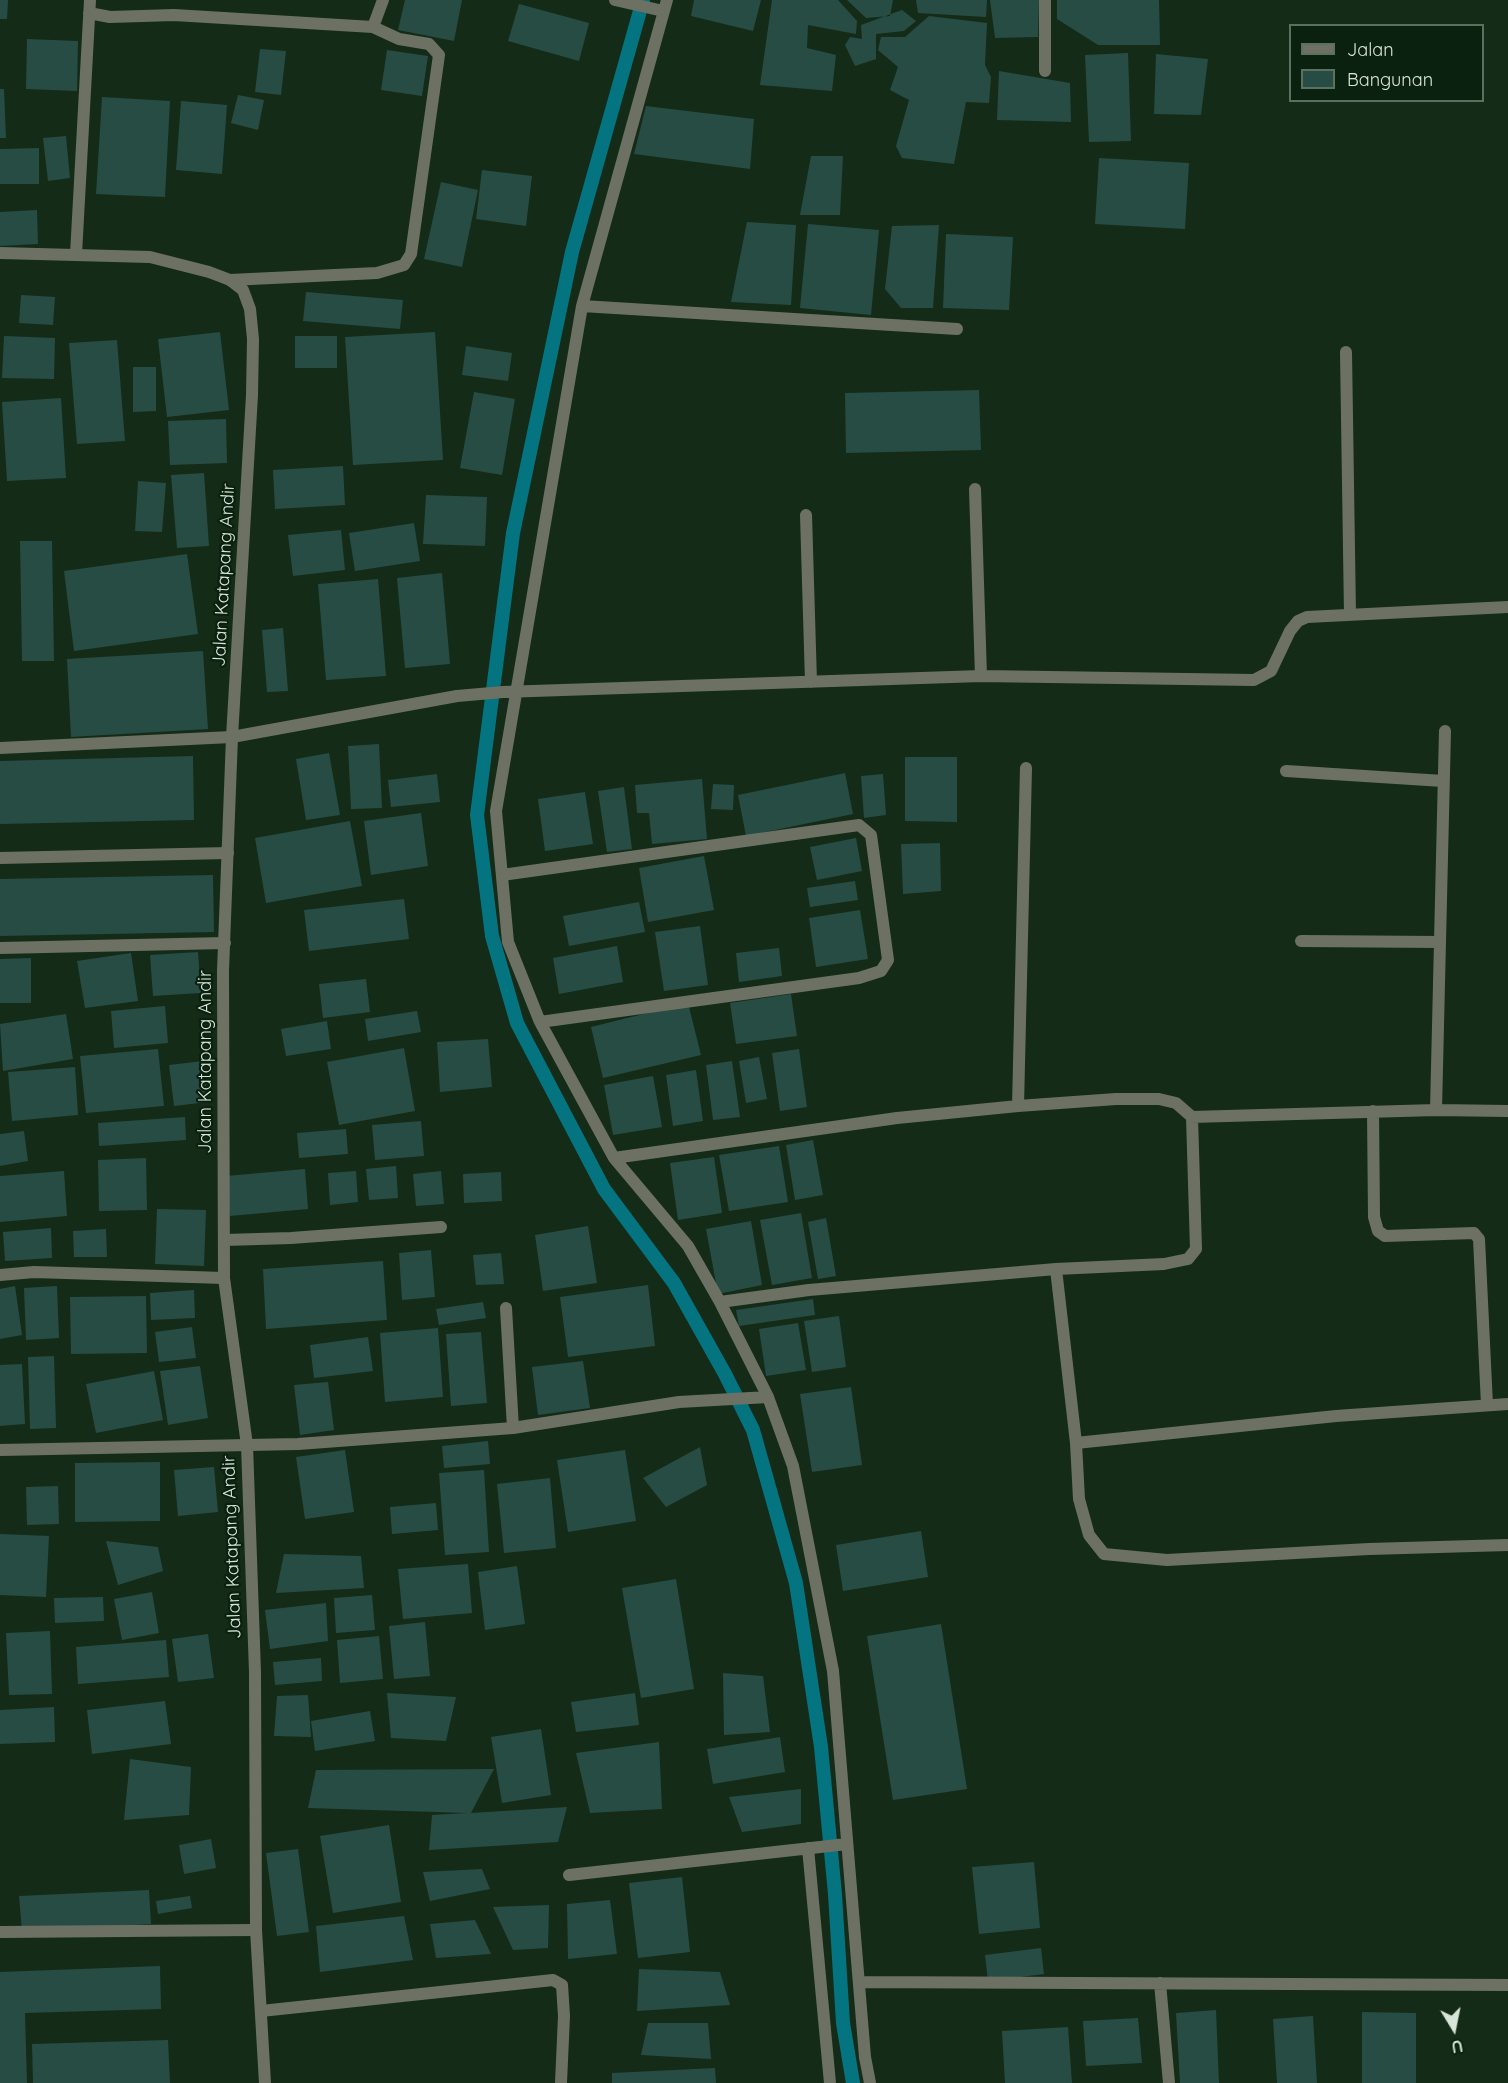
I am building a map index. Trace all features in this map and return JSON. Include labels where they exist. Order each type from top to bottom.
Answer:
[{"type":"street","points":[[373,27],[383,0]]},
{"type":"street","points":[[1045,71],[1046,0]]},
{"type":"street","points":[[621,1],[651,8],[665,5],[582,306],[496,811],[508,942],[540,1022],[614,1158],[688,1246],[720,1302],[793,1466],[833,1671],[843,1845],[865,2057],[870,2083]]},
{"type":"street","points":[[0,253],[150,257],[209,272],[230,280],[377,273],[404,265],[411,254],[439,55],[429,44],[399,39],[373,27],[174,15],[110,17],[89,6],[76,254]]},
{"type":"street","name":"Jalan Katapang Andir","points":[[230,280],[243,290],[247,300],[253,339],[232,737],[225,943],[224,1278],[247,1445],[255,1672],[256,1930],[265,2083]]},
{"type":"street","points":[[582,306],[957,329]]},
{"type":"street","points":[[1346,351],[1350,615]]},
{"type":"street","points":[[975,489],[981,676]]},
{"type":"street","points":[[806,515],[811,682]]},
{"type":"street","points":[[0,748],[232,737],[457,696],[503,692],[981,676],[1254,680],[1271,671],[1298,621],[1307,617],[1508,607]]},
{"type":"street","points":[[1437,1110],[1444,731]]},
{"type":"street","points":[[1018,1106],[1026,768]]},
{"type":"street","points":[[1286,771],[1443,781]]},
{"type":"street","points":[[502,875],[859,825],[871,835],[888,960],[880,971],[859,978],[540,1022]]},
{"type":"street","points":[[0,858],[228,853]]},
{"type":"street","points":[[1301,941],[1440,942]]},
{"type":"street","points":[[0,948],[225,943]]},
{"type":"street","points":[[614,1158],[897,1118],[1018,1106],[1159,1099],[1176,1103],[1192,1117],[1373,1111],[1508,1111]]},
{"type":"street","points":[[1373,1111],[1374,1217],[1378,1231],[1386,1236],[1474,1233],[1479,1239],[1487,1405]]},
{"type":"street","points":[[720,1302],[809,1290],[1056,1269],[1164,1264],[1188,1259],[1196,1249],[1192,1117]]},
{"type":"street","points":[[225,1240],[291,1238],[441,1227]]},
{"type":"street","points":[[1056,1269],[1076,1443],[1079,1499],[1089,1535],[1104,1554],[1167,1560],[1369,1549],[1508,1545]]},
{"type":"street","points":[[0,1275],[34,1272],[224,1278]]},
{"type":"street","points":[[506,1308],[513,1428]]},
{"type":"street","points":[[0,1450],[247,1445],[513,1428],[679,1402],[763,1398]]},
{"type":"street","points":[[1076,1443],[1336,1416],[1508,1404]]},
{"type":"street","points":[[569,1875],[843,1845]]},
{"type":"street","points":[[808,1848],[830,2083]]},
{"type":"street","points":[[0,1932],[256,1930]]},
{"type":"street","points":[[261,2011],[553,1980],[562,1985],[564,2016],[561,2083]]},
{"type":"street","points":[[859,1982],[1508,1985]]},
{"type":"street","points":[[1160,1983],[1169,2083]]},
{"type":"building","points":[[0,0],[8,0],[7,19],[0,19]]},
{"type":"building","points":[[405,0],[462,0],[454,41],[398,30]]},
{"type":"building","points":[[694,0],[761,0],[753,31],[691,16]]},
{"type":"building","points":[[772,0],[838,0],[857,21],[856,34],[808,25],[807,48],[836,55],[832,91],[760,85]]},
{"type":"building","points":[[847,0],[893,0],[890,16],[866,18]]},
{"type":"building","points":[[916,0],[987,0],[986,17],[918,13]]},
{"type":"building","points":[[990,0],[1039,0],[1038,37],[995,38]]},
{"type":"building","points":[[1057,0],[1159,0],[1160,45],[1098,45],[1057,19]]},
{"type":"building","points":[[519,4],[589,23],[579,61],[508,41]]},
{"type":"building","points":[[902,10],[916,21],[904,31],[876,34],[876,59],[855,66],[845,45],[850,37],[862,39],[861,25]]},
{"type":"building","points":[[929,16],[987,23],[985,65],[991,77],[989,103],[966,102],[954,164],[902,158],[896,146],[909,100],[890,90],[898,67],[878,50],[881,37],[905,37]]},
{"type":"building","points":[[27,39],[78,41],[77,91],[26,89]]},
{"type":"building","points":[[260,49],[286,51],[281,95],[255,92]]},
{"type":"building","points":[[387,50],[428,56],[422,96],[381,90]]},
{"type":"building","points":[[1128,53],[1131,141],[1089,142],[1085,55]]},
{"type":"building","points":[[1156,54],[1208,59],[1201,115],[1154,114]]},
{"type":"building","points":[[999,71],[1070,83],[1071,122],[997,120]]},
{"type":"building","points":[[0,89],[4,89],[6,138],[0,138]]},
{"type":"building","points":[[238,95],[264,100],[258,130],[231,123]]},
{"type":"building","points":[[102,97],[170,101],[165,197],[96,194]]},
{"type":"building","points":[[181,101],[227,105],[222,174],[176,170]]},
{"type":"building","points":[[646,106],[754,119],[750,169],[634,154]]},
{"type":"building","points":[[66,136],[70,178],[48,181],[43,138]]},
{"type":"building","points":[[39,148],[39,184],[0,184],[0,149]]},
{"type":"building","points":[[811,156],[843,156],[840,215],[800,215]]},
{"type":"building","points":[[1099,158],[1189,163],[1185,229],[1095,224]]},
{"type":"building","points":[[482,170],[532,176],[526,226],[476,219]]},
{"type":"building","points":[[441,182],[478,190],[462,267],[424,259]]},
{"type":"building","points":[[37,210],[38,244],[0,246],[0,212]]},
{"type":"building","points":[[747,222],[796,225],[791,305],[731,302]]},
{"type":"building","points":[[808,224],[879,230],[871,315],[800,308]]},
{"type":"building","points":[[939,225],[933,308],[901,308],[885,289],[892,226]]},
{"type":"building","points":[[946,234],[1013,237],[1009,310],[943,308]]},
{"type":"building","points":[[306,292],[403,300],[400,329],[303,321]]},
{"type":"building","points":[[21,295],[55,297],[53,325],[19,323]]},
{"type":"building","points":[[220,332],[229,410],[167,417],[158,339]]},
{"type":"building","points":[[435,332],[443,460],[353,465],[345,337]]},
{"type":"building","points":[[4,336],[55,338],[54,379],[2,378]]},
{"type":"building","points":[[295,336],[337,336],[337,368],[295,368]]},
{"type":"building","points":[[117,340],[125,441],[77,444],[69,343]]},
{"type":"building","points":[[466,346],[512,353],[508,381],[462,375]]},
{"type":"building","points":[[133,367],[156,367],[156,411],[133,412]]},
{"type":"building","points":[[979,390],[981,450],[846,453],[845,393]]},
{"type":"building","points":[[474,392],[515,399],[502,475],[460,468]]},
{"type":"building","points":[[61,398],[66,478],[7,481],[2,402]]},
{"type":"building","points":[[226,419],[227,463],[170,465],[168,421]]},
{"type":"building","points":[[343,466],[345,505],[275,509],[273,470]]},
{"type":"building","points":[[204,473],[209,546],[177,548],[171,475]]},
{"type":"building","points":[[138,481],[166,483],[162,532],[135,531]]},
{"type":"building","points":[[426,495],[487,497],[485,546],[423,544]]},
{"type":"building","points":[[414,523],[420,561],[355,571],[349,533]]},
{"type":"building","points":[[341,530],[345,570],[293,576],[288,535]]},
{"type":"building","points":[[20,541],[52,541],[54,661],[22,661]]},
{"type":"building","points":[[187,554],[198,634],[74,651],[64,571]]},
{"type":"building","points":[[442,573],[450,664],[405,668],[397,578]]},
{"type":"building","points":[[378,579],[386,676],[326,680],[318,584]]},
{"type":"building","points":[[283,628],[288,691],[267,692],[262,630]]},
{"type":"building","points":[[203,651],[208,729],[71,737],[67,659]]},
{"type":"building","points":[[379,744],[382,808],[351,809],[348,746]]},
{"type":"building","points":[[329,753],[340,815],[306,820],[296,759]]},
{"type":"building","points":[[193,756],[194,820],[0,824],[0,761]]},
{"type":"building","points":[[905,757],[957,757],[957,822],[905,821]]},
{"type":"building","points":[[845,773],[853,814],[746,836],[738,795]]},
{"type":"building","points":[[437,774],[440,802],[391,807],[388,780]]},
{"type":"building","points":[[883,774],[886,815],[864,818],[861,776]]},
{"type":"building","points":[[702,779],[707,839],[652,844],[649,813],[637,813],[635,785]]},
{"type":"building","points":[[713,784],[734,785],[733,810],[711,809]]},
{"type":"building","points":[[624,787],[632,849],[607,852],[598,791]]},
{"type":"building","points":[[585,792],[593,844],[545,851],[538,799]]},
{"type":"building","points":[[421,813],[428,866],[371,875],[364,821]]},
{"type":"building","points":[[350,821],[362,886],[266,903],[255,838]]},
{"type":"building","points":[[856,838],[862,871],[817,880],[810,847]]},
{"type":"building","points":[[940,843],[941,891],[903,894],[901,844]]},
{"type":"building","points":[[704,856],[714,910],[648,922],[639,868]]},
{"type":"building","points":[[213,875],[214,932],[0,936],[0,879]]},
{"type":"building","points":[[855,881],[858,900],[810,907],[807,888]]},
{"type":"building","points":[[404,899],[409,939],[309,951],[304,910]]},
{"type":"building","points":[[639,902],[645,932],[569,946],[563,916]]},
{"type":"building","points":[[860,910],[868,959],[816,967],[809,918]]},
{"type":"building","points":[[700,926],[708,985],[664,991],[655,932]]},
{"type":"building","points":[[617,946],[623,982],[559,994],[553,958]]},
{"type":"building","points":[[779,948],[782,976],[739,982],[736,953]]},
{"type":"building","points":[[198,952],[201,993],[153,996],[150,955]]},
{"type":"building","points":[[131,953],[138,1001],[85,1008],[77,961]]},
{"type":"building","points":[[31,958],[31,1003],[0,1003],[0,959]]},
{"type":"building","points":[[366,979],[370,1012],[323,1018],[319,984]]},
{"type":"building","points":[[791,994],[797,1036],[736,1044],[730,1003]]},
{"type":"building","points":[[688,1003],[701,1055],[603,1078],[591,1027]]},
{"type":"building","points":[[165,1006],[168,1043],[114,1048],[111,1011]]},
{"type":"building","points":[[417,1011],[421,1032],[368,1041],[365,1019]]},
{"type":"building","points":[[66,1014],[73,1059],[3,1071],[0,1024]]},
{"type":"building","points":[[327,1021],[331,1049],[286,1056],[281,1029]]},
{"type":"building","points":[[488,1039],[492,1087],[440,1092],[437,1042]]},
{"type":"building","points":[[404,1048],[415,1111],[339,1125],[327,1062]]},
{"type":"building","points":[[158,1049],[164,1106],[86,1113],[80,1056]]},
{"type":"building","points":[[799,1049],[807,1107],[780,1111],[772,1053]]},
{"type":"building","points":[[759,1057],[767,1099],[746,1103],[739,1061]]},
{"type":"building","points":[[203,1061],[208,1102],[174,1106],[169,1065]]},
{"type":"building","points":[[732,1061],[740,1117],[713,1120],[706,1065]]},
{"type":"building","points":[[75,1067],[78,1115],[12,1121],[8,1072]]},
{"type":"building","points":[[696,1070],[703,1121],[673,1126],[666,1075]]},
{"type":"building","points":[[653,1076],[662,1127],[613,1135],[604,1085]]},
{"type":"building","points":[[185,1117],[186,1140],[99,1146],[98,1123]]},
{"type":"building","points":[[421,1121],[424,1156],[375,1160],[372,1125]]},
{"type":"building","points":[[346,1129],[348,1154],[299,1158],[297,1133]]},
{"type":"building","points":[[24,1131],[28,1161],[0,1166],[0,1134]]},
{"type":"building","points":[[813,1140],[823,1195],[795,1200],[786,1145]]},
{"type":"building","points":[[779,1146],[788,1202],[729,1211],[719,1155]]},
{"type":"building","points":[[714,1157],[722,1213],[678,1220],[670,1163]]},
{"type":"building","points":[[146,1158],[147,1210],[99,1211],[98,1160]]},
{"type":"building","points":[[396,1166],[398,1198],[369,1200],[366,1169]]},
{"type":"building","points":[[305,1169],[308,1209],[230,1216],[226,1176]]},
{"type":"building","points":[[64,1171],[67,1216],[0,1222],[0,1176]]},
{"type":"building","points":[[356,1171],[358,1202],[330,1205],[328,1173]]},
{"type":"building","points":[[441,1171],[444,1204],[416,1206],[413,1174]]},
{"type":"building","points":[[501,1172],[502,1201],[464,1203],[463,1174]]},
{"type":"building","points":[[157,1209],[206,1210],[204,1266],[155,1264]]},
{"type":"building","points":[[801,1213],[812,1278],[772,1285],[760,1220]]},
{"type":"building","points":[[826,1218],[836,1276],[818,1279],[808,1222]]},
{"type":"building","points":[[751,1221],[762,1285],[718,1294],[706,1229]]},
{"type":"building","points":[[588,1226],[597,1283],[543,1291],[535,1235]]},
{"type":"building","points":[[51,1228],[52,1258],[5,1261],[3,1232]]},
{"type":"building","points":[[106,1229],[107,1257],[74,1257],[73,1231]]},
{"type":"building","points":[[431,1250],[435,1297],[402,1300],[399,1253]]},
{"type":"building","points":[[501,1253],[504,1284],[476,1285],[473,1255]]},
{"type":"building","points":[[383,1261],[387,1320],[266,1329],[263,1269]]},
{"type":"building","points":[[648,1285],[655,1346],[568,1357],[560,1297]]},
{"type":"building","points":[[15,1286],[22,1335],[0,1339],[0,1289]]},
{"type":"building","points":[[57,1286],[59,1338],[26,1340],[24,1288]]},
{"type":"building","points":[[194,1290],[195,1318],[151,1320],[150,1293]]},
{"type":"building","points":[[146,1296],[147,1353],[71,1354],[70,1297]]},
{"type":"building","points":[[813,1299],[815,1315],[739,1326],[736,1310]]},
{"type":"building","points":[[483,1302],[486,1318],[439,1325],[436,1309]]},
{"type":"building","points":[[839,1316],[846,1367],[812,1372],[804,1321]]},
{"type":"building","points":[[798,1323],[806,1370],[766,1376],[759,1329]]},
{"type":"building","points":[[192,1327],[196,1358],[159,1362],[155,1332]]},
{"type":"building","points":[[438,1328],[443,1397],[385,1402],[380,1333]]},
{"type":"building","points":[[481,1332],[487,1403],[451,1406],[446,1334]]},
{"type":"building","points":[[368,1337],[373,1371],[314,1378],[310,1345]]},
{"type":"building","points":[[54,1356],[56,1428],[30,1429],[28,1357]]},
{"type":"building","points":[[583,1361],[590,1408],[538,1415],[532,1367]]},
{"type":"building","points":[[22,1364],[25,1424],[0,1426],[0,1365]]},
{"type":"building","points":[[200,1366],[208,1418],[168,1425],[160,1371]]},
{"type":"building","points":[[154,1371],[163,1420],[96,1433],[86,1384]]},
{"type":"building","points":[[328,1382],[334,1430],[300,1435],[294,1385]]},
{"type":"building","points":[[851,1387],[862,1465],[812,1472],[800,1394]]},
{"type":"building","points":[[488,1441],[490,1464],[444,1468],[442,1446]]},
{"type":"building","points":[[700,1447],[707,1485],[666,1507],[643,1478]]},
{"type":"building","points":[[345,1450],[354,1512],[305,1519],[296,1457]]},
{"type":"building","points":[[625,1450],[636,1521],[568,1532],[557,1460]]},
{"type":"building","points":[[160,1462],[160,1521],[75,1522],[75,1463]]},
{"type":"building","points":[[214,1467],[218,1512],[178,1516],[174,1470]]},
{"type":"building","points":[[484,1470],[489,1552],[445,1555],[439,1473]]},
{"type":"building","points":[[550,1478],[556,1548],[504,1553],[497,1484]]},
{"type":"building","points":[[58,1486],[59,1524],[27,1525],[26,1487]]},
{"type":"building","points":[[436,1503],[438,1530],[392,1534],[390,1507]]},
{"type":"building","points":[[921,1531],[928,1577],[843,1591],[836,1545]]},
{"type":"building","points":[[0,1534],[49,1536],[46,1597],[0,1595]]},
{"type":"building","points":[[106,1541],[158,1547],[163,1571],[118,1585]]},
{"type":"building","points":[[284,1554],[361,1556],[364,1588],[276,1593]]},
{"type":"building","points":[[468,1564],[472,1613],[403,1619],[398,1569]]},
{"type":"building","points":[[517,1566],[525,1624],[485,1630],[478,1572]]},
{"type":"building","points":[[676,1579],[694,1689],[641,1698],[622,1588]]},
{"type":"building","points":[[152,1592],[159,1633],[122,1640],[114,1599]]},
{"type":"building","points":[[372,1595],[375,1630],[336,1633],[334,1598]]},
{"type":"building","points":[[103,1597],[104,1621],[55,1623],[54,1598]]},
{"type":"building","points":[[326,1603],[328,1641],[270,1649],[265,1610]]},
{"type":"building","points":[[425,1622],[430,1676],[394,1679],[389,1626]]},
{"type":"building","points":[[941,1624],[967,1789],[893,1800],[867,1636]]},
{"type":"building","points":[[50,1631],[52,1694],[9,1695],[6,1633]]},
{"type":"building","points":[[208,1634],[214,1678],[178,1682],[172,1639]]},
{"type":"building","points":[[379,1636],[383,1679],[340,1683],[337,1640]]},
{"type":"building","points":[[166,1640],[169,1677],[78,1684],[76,1647]]},
{"type":"building","points":[[321,1658],[322,1681],[275,1685],[273,1662]]},
{"type":"building","points":[[723,1673],[763,1676],[770,1732],[724,1735]]},
{"type":"building","points":[[387,1693],[456,1697],[446,1741],[391,1738]]},
{"type":"building","points":[[635,1693],[639,1725],[576,1732],[571,1702]]},
{"type":"building","points":[[308,1695],[311,1737],[274,1736],[277,1696]]},
{"type":"building","points":[[165,1701],[171,1744],[92,1754],[87,1710]]},
{"type":"building","points":[[54,1707],[55,1742],[0,1744],[0,1710]]},
{"type":"building","points":[[370,1711],[375,1741],[315,1751],[311,1721]]},
{"type":"building","points":[[541,1729],[551,1795],[502,1803],[491,1737]]},
{"type":"building","points":[[780,1737],[785,1772],[713,1784],[707,1749]]},
{"type":"building","points":[[659,1742],[662,1809],[590,1813],[576,1753]]},
{"type":"building","points":[[130,1759],[191,1767],[189,1815],[124,1820]]},
{"type":"building","points":[[494,1769],[471,1813],[567,1807],[558,1842],[429,1850],[432,1815],[467,1813],[308,1808],[316,1770]]},
{"type":"building","points":[[801,1789],[801,1824],[742,1832],[729,1797]]},
{"type":"building","points":[[389,1825],[401,1902],[333,1913],[320,1836]]},
{"type":"building","points":[[211,1839],[216,1868],[184,1874],[179,1845]]},
{"type":"building","points":[[298,1849],[309,1932],[277,1936],[266,1853]]},
{"type":"building","points":[[1034,1862],[1040,1928],[979,1934],[972,1867]]},
{"type":"building","points":[[482,1869],[490,1889],[430,1901],[423,1872]]},
{"type":"building","points":[[682,1877],[690,1952],[638,1958],[629,1883]]},
{"type":"building","points":[[149,1890],[151,1924],[22,1931],[19,1896]]},
{"type":"building","points":[[190,1896],[192,1908],[158,1914],[156,1901]]},
{"type":"building","points":[[610,1900],[617,1954],[568,1959],[567,1904]]},
{"type":"building","points":[[549,1905],[548,1948],[513,1950],[493,1907]]},
{"type":"building","points":[[404,1916],[413,1960],[320,1972],[316,1926]]},
{"type":"building","points":[[475,1920],[491,1954],[436,1958],[430,1924]]},
{"type":"building","points":[[1041,1948],[1044,1974],[988,1981],[985,1955]]},
{"type":"building","points":[[160,1966],[161,2009],[25,2013],[27,2083],[0,2083],[0,1972]]},
{"type":"building","points":[[639,1969],[720,1972],[730,2005],[637,2011]]},
{"type":"building","points":[[1216,2010],[1219,2083],[1180,2083],[1176,2013]]},
{"type":"building","points":[[1362,2012],[1416,2013],[1416,2083],[1362,2083]]},
{"type":"building","points":[[1313,2016],[1317,2083],[1277,2083],[1273,2019]]},
{"type":"building","points":[[1138,2018],[1142,2063],[1086,2066],[1083,2021]]},
{"type":"building","points":[[648,2023],[708,2023],[711,2059],[641,2055]]},
{"type":"building","points":[[1068,2027],[1072,2083],[1005,2083],[1002,2031]]},
{"type":"building","points":[[168,2040],[170,2083],[33,2083],[32,2044]]},
{"type":"building","points":[[715,2068],[716,2083],[612,2083],[612,2073]]},
{"type":"waterway","points":[[643,0],[572,252],[513,533],[477,815],[492,936],[517,1023],[604,1189],[674,1283],[725,1374],[753,1430],[796,1583],[821,1747],[835,1894],[843,2023],[853,2083]]}]
